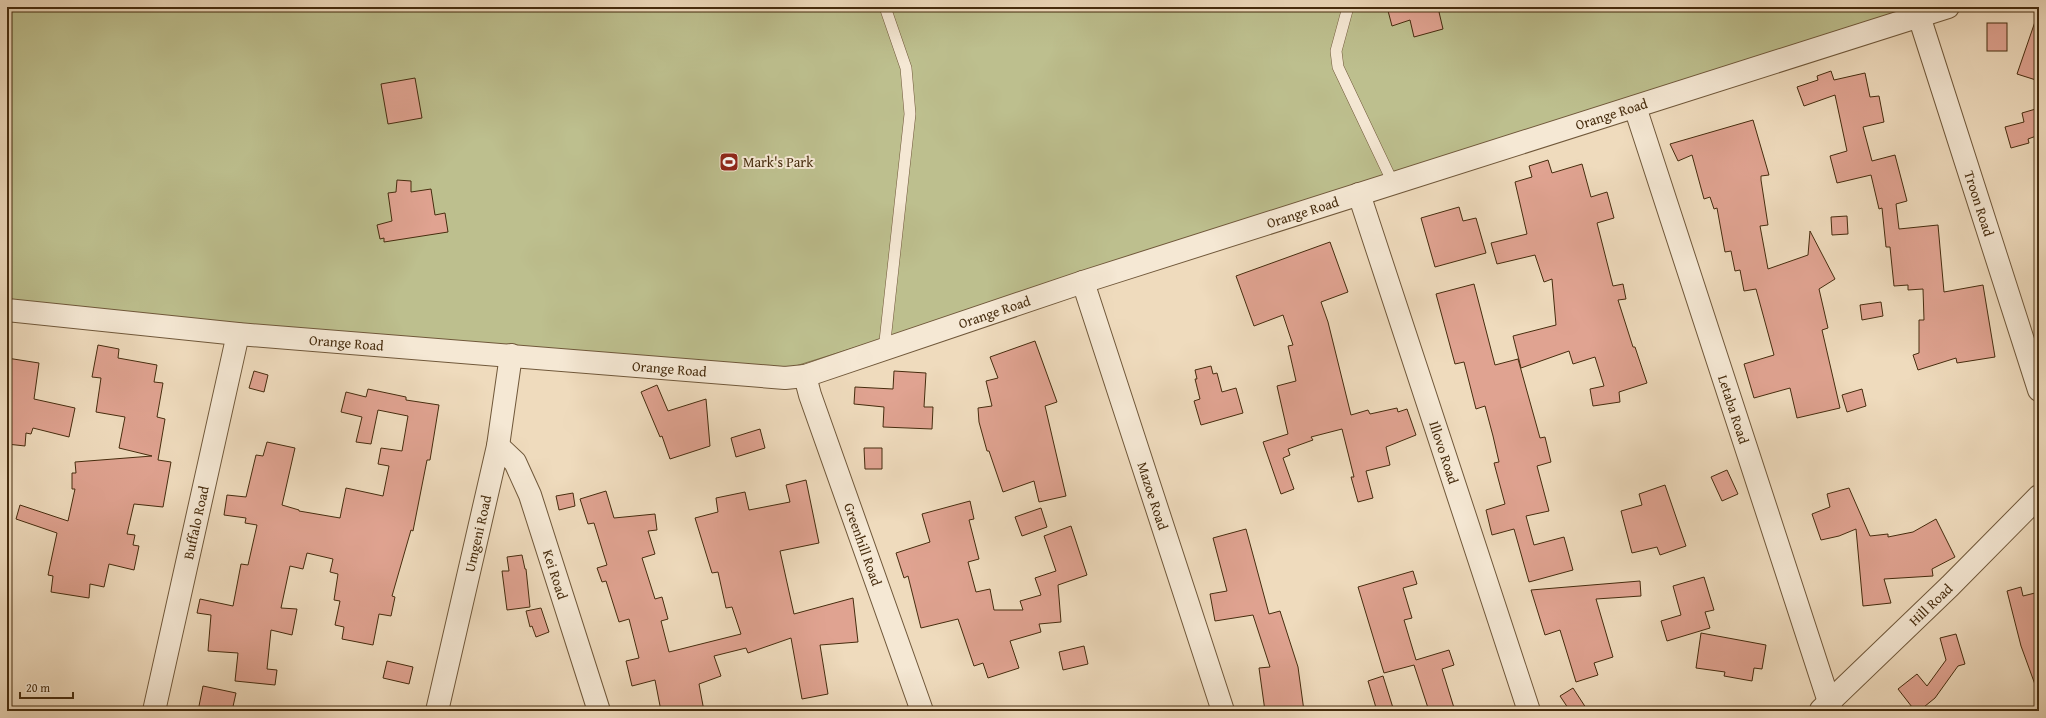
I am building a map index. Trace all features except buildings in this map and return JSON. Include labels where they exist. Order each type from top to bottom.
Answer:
[{"type":"street","name":"Orange Road","points":[[7,310],[238,334],[785,378],[805,376],[1083,282],[1393,183],[1635,108],[1934,10]]},
{"type":"street","name":"Troon Road","points":[[1934,10],[2039,390]]},
{"type":"street","name":"Letaba Road","points":[[1635,108],[1827,708]]},
{"type":"street","name":"Illovo Road","points":[[1359,194],[1529,711]]},
{"type":"street","name":"Mazoe Road","points":[[1083,282],[1223,711]]},
{"type":"street","name":"Buffalo Road","points":[[154,711],[238,334]]},
{"type":"street","name":"Umgeni Road","points":[[437,711],[498,446],[511,355]]},
{"type":"street","name":"Greenhill Road","points":[[805,376],[810,395],[922,711]]},
{"type":"street","name":"Kei Road","points":[[498,446],[515,462],[530,495],[599,711]]},
{"type":"street","name":"Hill Road","points":[[1827,708],[2039,496]]},
{"type":"lane","points":[[884,350],[910,114],[906,68],[885,7]]},
{"type":"lane","points":[[1348,7],[1336,51],[1338,67],[1393,183]]},
{"type":"green space","name":"Mark's Park","points":[[7,7],[1904,7],[1906,19],[786,369],[7,304]]},
{"type":"place","name":"Mark's Park","points":[[729,162]]}]
